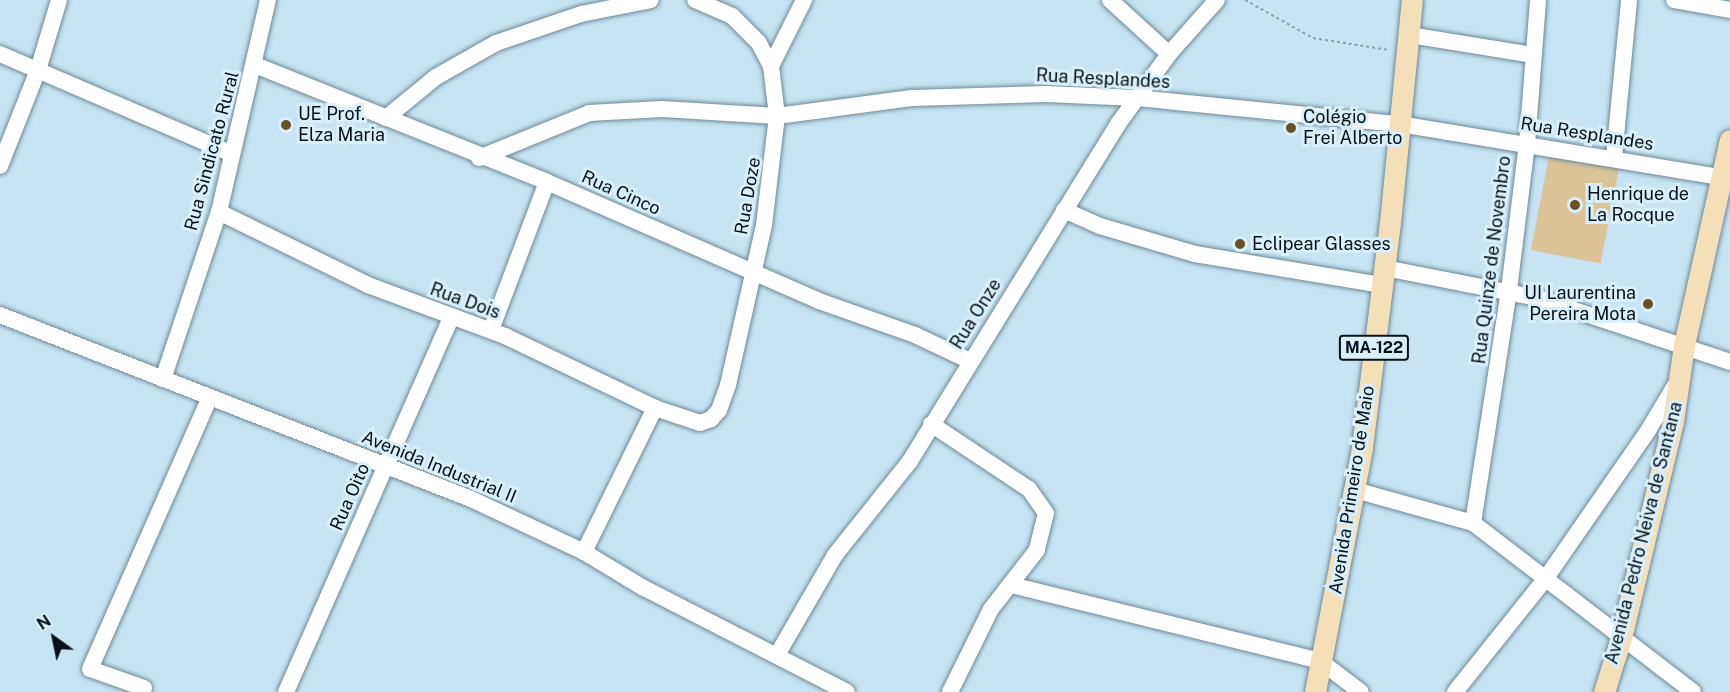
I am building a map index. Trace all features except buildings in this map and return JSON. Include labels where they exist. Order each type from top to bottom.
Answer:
[{"type":"main road","name":"Avenida Primeiro de Maio","points":[[1315,692],[1355,490],[1383,277],[1412,0]]},
{"type":"main road","name":"Avenida Pedro Neiva de Santana","points":[[1604,692],[1621,638],[1682,373],[1684,345],[1726,178],[1730,140]]},
{"type":"street","points":[[0,166],[38,70],[59,0]]},
{"type":"street","name":"Rua Sindicato Rural","points":[[163,379],[219,212],[230,153],[255,66],[268,0]]},
{"type":"street","points":[[386,118],[435,77],[496,43],[581,14],[651,0]]},
{"type":"street","name":"Rua Doze","points":[[695,0],[715,7],[746,27],[771,66],[777,116],[773,175],[723,400],[711,419],[700,423]]},
{"type":"street","points":[[771,66],[804,0]]},
{"type":"street","points":[[1110,0],[1169,54]]},
{"type":"street","name":"Rua Onze","points":[[777,655],[835,555],[881,503],[1137,98],[1169,54],[1217,0]]},
{"type":"street","name":"Rua Quinze de Novembro","points":[[1473,523],[1509,290],[1527,144],[1538,0]]},
{"type":"street","points":[[1614,157],[1629,0]]},
{"type":"street","points":[[1674,0],[1730,10]]},
{"type":"street","points":[[1408,44],[1533,55]]},
{"type":"street","points":[[0,54],[230,153]]},
{"type":"street","name":"Rua Cinco","points":[[255,66],[479,158],[547,182],[753,272],[970,361]]},
{"type":"street","name":"Rua Resplandes","points":[[479,158],[589,113],[662,109],[777,116],[912,98],[1046,94],[1137,98],[1399,124],[1614,157],[1726,178]]},
{"type":"street","points":[[491,330],[547,182]]},
{"type":"street","points":[[1065,210],[1100,226],[1195,254],[1509,290],[1684,345],[1730,362]]},
{"type":"street","name":"Rua Dois","points":[[219,212],[368,285],[451,318],[491,330],[656,408],[700,423]]},
{"type":"street","name":"Avenida Industrial II","points":[[0,315],[471,499],[584,552],[642,587],[847,692]]},
{"type":"street","name":"Rua Oito","points":[[286,692],[451,318]]},
{"type":"street","points":[[1455,692],[1546,578],[1650,429],[1682,373]]},
{"type":"street","points":[[144,688],[90,669],[210,397]]},
{"type":"street","points":[[584,552],[656,408]]},
{"type":"street","points":[[931,424],[1029,489],[1043,505],[1042,536],[1028,565],[991,609],[950,692]]},
{"type":"street","points":[[1355,490],[1473,523],[1693,692]]},
{"type":"street","points":[[1011,585],[1320,661],[1362,692]]},
{"type":"path","points":[[1245,0],[1312,38],[1408,44]]},
{"type":"shaded area","name":"Henrique de La Rocque","points":[[1551,146],[1621,160],[1600,264],[1531,250]]},
{"type":"place","name":"UE Prof. Elza Maria","points":[[286,125]]},
{"type":"place","name":"Colégio Frei Alberto","points":[[1291,128]]},
{"type":"place","name":"Henrique de La Rocque","points":[[1575,205]]},
{"type":"place","name":"Eclipear Glasses","points":[[1240,244]]},
{"type":"place","name":"UI Laurentina Pereira Mota","points":[[1648,304]]}]
